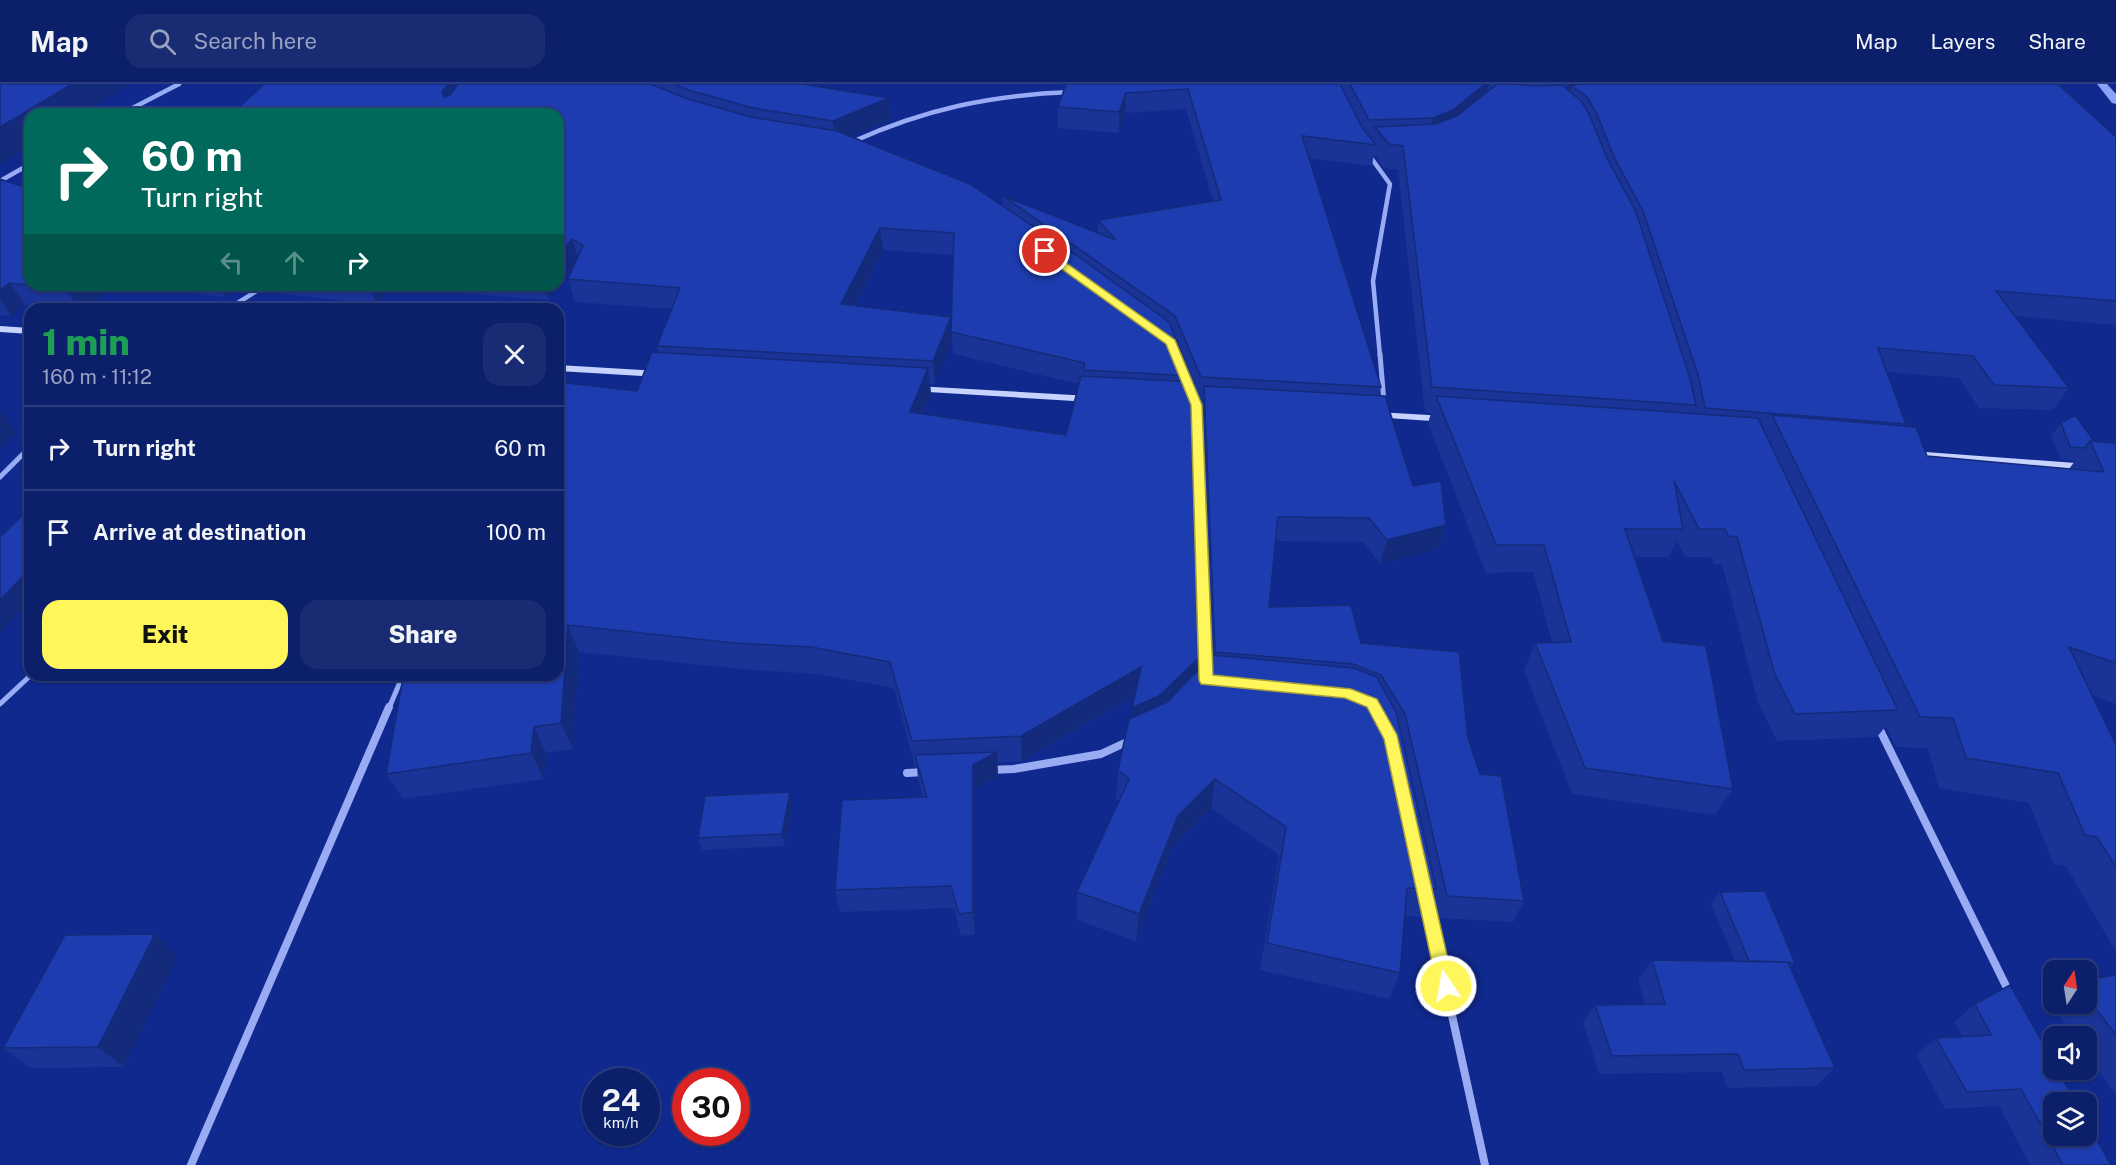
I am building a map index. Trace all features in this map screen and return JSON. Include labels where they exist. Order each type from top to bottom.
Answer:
[{"type":"street","points":[[133,108],[179,84]]},
{"type":"street","points":[[850,144],[913,117],[951,105],[1021,93],[1074,92]]},
{"type":"street","points":[[1362,146],[1390,184],[1373,281],[1385,415]]},
{"type":"street","points":[[0,181],[24,167]]},
{"type":"street","points":[[238,303],[256,291]]},
{"type":"street","points":[[0,329],[24,331]]},
{"type":"street","points":[[564,368],[676,375]]},
{"type":"street","points":[[1188,384],[1197,405],[1206,680]]},
{"type":"street","points":[[901,388],[1102,399]]},
{"type":"street","points":[[1185,404],[1208,405]]},
{"type":"street","points":[[1361,414],[1455,420]]},
{"type":"street","points":[[0,477],[24,453]]},
{"type":"street","points":[[1902,453],[2116,470]]},
{"type":"street","points":[[0,704],[25,681]]},
{"type":"street","points":[[191,1165],[400,681]]},
{"type":"street","points":[[1874,718],[2013,999]]},
{"type":"street","points":[[978,770],[1014,769],[1101,754],[1141,736]]},
{"type":"street","points":[[907,773],[931,772]]},
{"type":"street","points":[[1425,888],[1485,1165]]},
{"type":"building","points":[[0,84],[72,84],[32,108],[24,108],[24,113],[0,127]]},
{"type":"building","points":[[264,84],[448,84],[442,92],[444,97],[450,95],[458,84],[651,84],[685,98],[751,117],[837,131],[970,184],[1079,257],[1169,322],[1190,376],[1083,370],[1085,363],[951,332],[954,233],[880,228],[841,304],[951,317],[933,361],[657,346],[680,288],[568,279],[583,245],[572,239],[564,249],[564,108],[238,108]]},
{"type":"building","points":[[674,84],[802,84],[889,98],[833,121],[753,108]]},
{"type":"building","points":[[1066,84],[1340,84],[1362,127],[1376,145],[1302,136],[1381,387],[1201,377],[1175,316],[1003,196],[1116,240],[1098,220],[1221,200],[1188,89],[1126,93],[1119,112],[1058,107]]},
{"type":"building","points":[[1350,84],[1485,84],[1453,110],[1433,118],[1369,120]]},
{"type":"building","points":[[1497,84],[1562,85],[1581,101],[1589,114],[1607,158],[1636,212],[1690,378],[1696,405],[1432,387],[1403,146],[1389,144],[1375,127],[1436,124],[1458,115]]},
{"type":"building","points":[[1579,84],[2058,84],[2116,137],[2116,301],[1996,291],[2069,388],[1994,385],[1973,356],[1878,348],[1906,424],[1705,408],[1699,378],[1643,211],[1614,157],[1596,112],[1587,97],[1572,86]]},
{"type":"building","points":[[0,179],[24,187],[24,285],[10,283],[0,290]]},
{"type":"building","points":[[652,352],[928,368],[910,412],[1066,435],[1081,376],[1194,382],[1205,652],[1159,696],[1132,708],[1141,667],[1021,736],[912,741],[890,662],[811,647],[734,643],[568,625],[564,681],[564,383],[637,391]]},
{"type":"building","points":[[1204,386],[1385,396],[1413,486],[1441,481],[1446,525],[1387,540],[1369,518],[1278,517],[1269,607],[1351,605],[1361,643],[1459,652],[1468,738],[1480,774],[1501,776],[1524,901],[1447,896],[1405,714],[1381,675],[1353,664],[1215,652]]},
{"type":"building","points":[[1436,396],[1758,418],[1898,710],[1795,714],[1775,675],[1737,537],[1728,536],[1725,529],[1699,529],[1674,481],[1683,529],[1625,529],[1663,641],[1706,646],[1733,789],[1585,768],[1535,643],[1571,642],[1544,545],[1496,545]]},
{"type":"building","points":[[1772,415],[1916,427],[1927,456],[2104,472],[2090,441],[2116,443],[2116,663],[2069,647],[2116,745],[2116,867],[2097,837],[2085,835],[2058,773],[1966,758],[1953,718],[1920,717]]},
{"type":"building","points":[[2075,415],[2094,441],[2090,441],[2085,448],[2070,447],[2061,423]]},
{"type":"building","points":[[24,514],[24,575],[0,600],[0,537]]},
{"type":"building","points":[[1213,655],[1353,668],[1377,677],[1396,712],[1436,889],[1407,888],[1400,973],[1267,943],[1286,827],[1215,779],[1178,816],[1139,914],[1077,892],[1129,779],[1118,770],[1129,719],[1167,702]]},
{"type":"building","points":[[403,681],[564,681],[561,723],[534,727],[531,753],[386,774]]},
{"type":"building","points":[[997,752],[973,765],[973,912],[959,914],[951,886],[835,890],[842,800],[927,797],[915,755]]},
{"type":"building","points":[[790,792],[782,834],[698,838],[705,796]]},
{"type":"building","points":[[1765,891],[1795,963],[1749,961],[1720,892]]},
{"type":"building","points":[[155,934],[98,1047],[3,1048],[65,935]]},
{"type":"building","points":[[1652,960],[1788,962],[1835,1068],[1744,1070],[1738,1054],[1612,1056],[1595,1005],[1665,1004]]},
{"type":"building","points":[[2116,975],[2116,1035],[2097,1010],[2097,978]]},
{"type":"building","points":[[2010,985],[2043,1044],[2043,1080],[2063,1080],[2070,1092],[2043,1092],[2043,1129],[2021,1089],[1967,1092],[1936,1038],[1991,1035],[1975,1004]]},
{"type":"building","points":[[2097,1140],[2111,1165],[2063,1165],[2052,1146],[2097,1146]]},
{"type":"waterway","points":[[2102,84],[2116,101]]},
{"type":"route","points":[[1045,251],[1171,342],[1197,405],[1206,680],[1346,693],[1372,703],[1392,739],[1446,986]]}]
